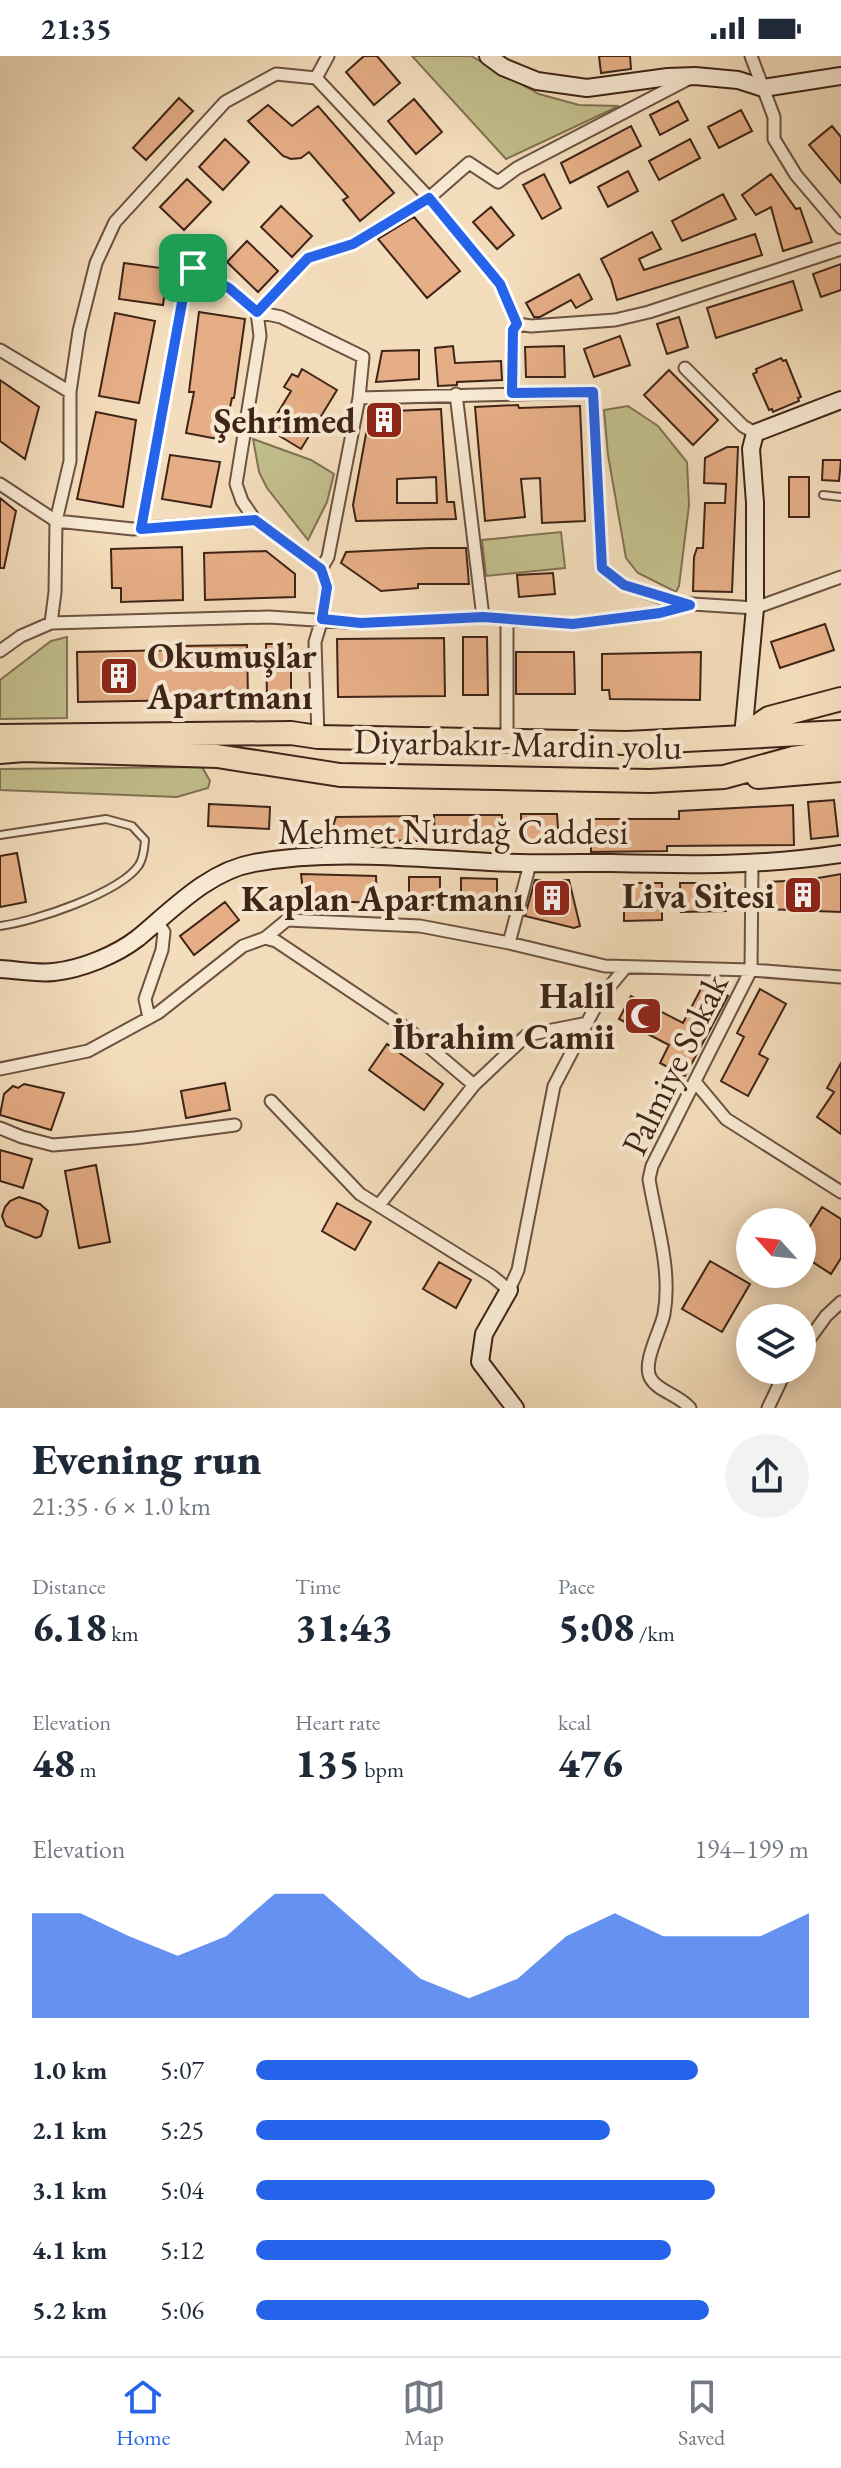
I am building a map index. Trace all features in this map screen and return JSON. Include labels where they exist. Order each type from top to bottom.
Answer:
[{"type":"highway","points":[[743,736],[769,718],[841,699]]},
{"type":"highway","name":"Diyarbakır-Mardin yolu","points":[[0,736],[291,733],[318,737],[627,743],[841,732]]},
{"type":"highway","name":"Diyarbakır-Mardin yolu","points":[[0,752],[24,750],[217,756],[340,775],[650,781],[724,777],[793,758],[841,751]]},
{"type":"highway","points":[[724,777],[841,770]]},
{"type":"street","points":[[316,78],[328,56]]},
{"type":"street","points":[[488,56],[503,67],[537,81],[587,88],[695,76],[738,80],[763,88],[841,76]]},
{"type":"street","points":[[751,56],[774,117],[774,139],[796,175],[841,228]]},
{"type":"street","points":[[51,623],[55,592],[56,521],[70,461],[70,392],[79,331],[96,263],[115,222],[225,102],[276,74],[316,78],[429,198],[500,284],[517,324]]},
{"type":"street","points":[[257,312],[308,258],[353,244],[429,198],[469,163],[498,182],[517,168],[695,76]]},
{"type":"street","points":[[517,324],[531,326],[615,320],[649,312],[841,249]]},
{"type":"street","points":[[141,529],[187,275],[193,268],[207,274],[257,312],[281,317],[363,357],[359,398],[328,557],[321,569]]},
{"type":"street","points":[[257,312],[260,336],[236,484],[242,501],[255,520],[321,569],[327,587],[315,642],[318,737]]},
{"type":"street","points":[[512,393],[513,330],[517,324]]},
{"type":"street","points":[[0,350],[70,392]]},
{"type":"street","points":[[685,368],[743,426],[755,433]]},
{"type":"street","points":[[359,398],[593,392],[602,568],[624,585],[690,605],[755,608],[841,577]]},
{"type":"street","points":[[456,394],[483,617]]},
{"type":"street","points":[[755,433],[841,400]]},
{"type":"street","points":[[743,736],[755,608],[755,503],[751,449],[755,433]]},
{"type":"street","points":[[0,484],[56,521],[141,529],[255,520]]},
{"type":"street","points":[[0,651],[21,636],[51,623],[269,617],[361,623],[483,617],[573,624],[660,613],[690,605]]},
{"type":"street","points":[[507,619],[507,739]]},
{"type":"street","name":"Mehmet Nurdağ Caddesi","points":[[0,969],[52,972],[99,959],[136,940],[156,921],[214,879],[251,863],[309,857],[377,856],[530,864],[752,864],[841,854]]},
{"type":"street","points":[[509,943],[530,864]]},
{"type":"street","name":"Palmiye Sokak","points":[[690,1408],[682,1398],[651,1379],[648,1369],[664,1315],[667,1282],[649,1179],[652,1166],[751,970],[752,864]]},
{"type":"street","points":[[0,1069],[88,1051],[149,1018],[243,946],[265,938],[287,920],[420,926],[605,966],[751,970],[841,977]]},
{"type":"street","points":[[149,1018],[145,999],[162,950],[164,932],[156,921]]},
{"type":"street","points":[[265,938],[276,941],[409,1030],[474,1085]]},
{"type":"street","points":[[515,1408],[480,1362],[484,1334],[518,1270],[554,1086],[600,998],[626,967]]},
{"type":"street","points":[[379,1205],[474,1085],[527,1035],[588,1023]]},
{"type":"street","points":[[696,1083],[726,1119],[841,1190]]},
{"type":"street","points":[[271,1101],[360,1194],[492,1276],[509,1290]]},
{"type":"street","points":[[0,1128],[53,1145],[235,1125]]},
{"type":"street","points":[[816,1330],[841,1302]]},
{"type":"street","points":[[768,1408],[779,1384]]},
{"type":"lane","points":[[823,495],[841,497]]},
{"type":"lane","points":[[0,835],[106,819],[132,826],[145,840],[144,854],[137,868],[113,885],[55,913],[0,926]]},
{"type":"shaded area","points":[[412,56],[471,56],[539,94],[579,105],[619,106],[506,159]]},
{"type":"shaded area","points":[[628,406],[658,426],[687,462],[689,505],[676,592],[638,573],[626,558],[608,455],[604,410]]},
{"type":"shaded area","points":[[253,439],[311,460],[334,474],[327,502],[308,540],[267,488],[259,472]]},
{"type":"shaded area","points":[[561,532],[565,568],[486,576],[482,540]]},
{"type":"shaded area","points":[[67,637],[67,718],[0,719],[0,680],[51,641]]},
{"type":"shaded area","points":[[202,767],[210,781],[208,788],[177,797],[0,790],[0,769]]},
{"type":"building","points":[[364,56],[377,56],[400,83],[374,105],[346,72]]},
{"type":"building","points":[[599,56],[630,56],[631,69],[601,73]]},
{"type":"building","points":[[179,98],[193,111],[146,160],[133,148]]},
{"type":"building","points":[[414,99],[442,132],[416,154],[388,121]]},
{"type":"building","points":[[678,101],[688,120],[660,135],[650,115]]},
{"type":"building","points":[[268,105],[292,126],[318,106],[394,193],[360,221],[343,200],[348,197],[309,152],[301,158],[283,156],[248,121]]},
{"type":"building","points":[[741,110],[752,131],[719,148],[708,127]]},
{"type":"building","points":[[631,126],[641,146],[570,183],[561,163]]},
{"type":"building","points":[[832,126],[841,137],[841,183],[809,145]]},
{"type":"building","points":[[225,139],[249,162],[223,190],[199,167]]},
{"type":"building","points":[[690,139],[700,158],[659,180],[649,161]]},
{"type":"building","points":[[628,171],[638,191],[608,207],[598,187]]},
{"type":"building","points":[[544,174],[561,208],[542,219],[523,185]]},
{"type":"building","points":[[771,174],[796,209],[800,208],[812,242],[783,251],[771,207],[756,215],[742,195]]},
{"type":"building","points":[[187,179],[211,202],[184,230],[160,207]]},
{"type":"building","points":[[723,194],[736,219],[682,241],[672,221]]},
{"type":"building","points":[[281,206],[312,236],[292,257],[261,227]]},
{"type":"building","points":[[491,207],[514,235],[497,249],[473,222]]},
{"type":"building","points":[[414,217],[460,271],[427,298],[378,239]]},
{"type":"building","points":[[652,232],[661,249],[639,259],[644,270],[755,234],[762,255],[617,300],[601,259]]},
{"type":"building","points":[[247,241],[278,271],[258,292],[227,262]]},
{"type":"building","points":[[124,263],[168,269],[163,305],[119,299]]},
{"type":"building","points":[[841,264],[841,290],[821,297],[813,274]]},
{"type":"building","points":[[579,274],[592,299],[576,308],[571,300],[540,317],[534,317],[526,303]]},
{"type":"building","points":[[793,281],[802,310],[716,338],[707,308]]},
{"type":"building","points":[[199,312],[245,319],[234,398],[223,440],[186,433],[194,392],[189,392]]},
{"type":"building","points":[[115,313],[155,321],[139,403],[99,396]]},
{"type":"building","points":[[679,317],[688,347],[667,354],[657,324]]},
{"type":"building","points":[[620,336],[630,365],[594,377],[584,349]]},
{"type":"building","points":[[453,346],[455,363],[501,361],[502,380],[438,386],[435,348]]},
{"type":"building","points":[[564,346],[565,377],[526,377],[525,347]]},
{"type":"building","points":[[419,350],[419,379],[376,382],[382,351]]},
{"type":"building","points":[[781,358],[786,360],[801,397],[799,401],[773,412],[769,410],[753,374],[757,372],[756,369]]},
{"type":"building","points":[[302,369],[337,390],[301,449],[268,429],[291,391],[284,387],[292,374],[298,377]]},
{"type":"building","points":[[669,370],[718,420],[693,445],[644,395]]},
{"type":"building","points":[[0,380],[39,407],[25,459],[0,441]]},
{"type":"building","points":[[518,405],[519,408],[580,406],[585,521],[542,523],[540,478],[521,479],[525,517],[485,521],[475,407]]},
{"type":"building","points":[[441,409],[447,502],[454,502],[456,519],[356,521],[353,505],[370,412]],"holes":[[[436,477],[437,503],[397,503],[397,479]]]},
{"type":"building","points":[[96,412],[136,420],[123,507],[77,499]]},
{"type":"building","points":[[727,447],[738,447],[732,592],[693,591],[694,557],[697,548],[703,548],[705,503],[725,503],[726,484],[704,483],[705,458]]},
{"type":"building","points":[[170,455],[220,462],[211,507],[162,499]]},
{"type":"building","points":[[823,460],[841,460],[839,481],[822,480]]},
{"type":"building","points":[[789,477],[809,477],[809,517],[789,517]]},
{"type":"building","points":[[0,498],[16,511],[4,568],[0,568]]},
{"type":"building","points":[[182,547],[183,600],[121,602],[121,588],[112,588],[111,549]]},
{"type":"building","points":[[466,548],[469,584],[418,584],[418,588],[381,591],[341,563],[346,552]]},
{"type":"building","points":[[266,551],[295,574],[295,597],[205,600],[204,553]]},
{"type":"building","points":[[553,573],[555,594],[519,597],[517,575]]},
{"type":"building","points":[[825,624],[834,650],[780,668],[771,642]]},
{"type":"building","points":[[463,637],[487,637],[488,695],[463,695]]},
{"type":"building","points":[[444,638],[445,696],[338,697],[337,639]]},
{"type":"building","points":[[266,644],[291,644],[291,698],[267,698]]},
{"type":"building","points":[[247,645],[248,699],[78,702],[77,652]]},
{"type":"building","points":[[516,652],[574,652],[575,694],[516,694]]},
{"type":"building","points":[[701,652],[700,700],[610,699],[609,690],[602,690],[602,654]]},
{"type":"building","points":[[834,800],[838,836],[811,839],[808,802]]},
{"type":"building","points":[[209,804],[270,807],[269,829],[208,826]]},
{"type":"building","points":[[793,805],[794,845],[667,846],[667,851],[591,852],[591,819],[679,819],[679,811]]},
{"type":"building","points":[[521,814],[557,814],[559,843],[521,842]]},
{"type":"building","points":[[434,815],[502,815],[502,843],[435,841]]},
{"type":"building","points":[[417,816],[417,841],[329,839],[336,817]]},
{"type":"building","points":[[17,853],[26,902],[0,907],[0,856]]},
{"type":"building","points":[[301,874],[376,876],[377,903],[304,900]]},
{"type":"building","name":"Liva Sitesi","points":[[841,874],[841,912],[766,909],[766,882]]},
{"type":"building","points":[[409,877],[440,877],[440,905],[409,904]]},
{"type":"building","points":[[461,878],[497,879],[497,907],[461,907]]},
{"type":"building","name":"Kaplan Apartmanı","points":[[535,880],[569,880],[580,926],[574,928],[525,916]]},
{"type":"building","points":[[624,883],[662,883],[662,920],[624,921]]},
{"type":"building","points":[[680,883],[725,883],[726,911],[681,912]]},
{"type":"building","points":[[225,902],[239,920],[194,955],[180,936]]},
{"type":"building","points":[[704,983],[728,996],[685,1076],[660,1063],[669,1045],[619,1019],[631,996],[683,1023]]},
{"type":"building","points":[[760,989],[786,1004],[759,1054],[768,1059],[748,1096],[721,1081],[744,1037],[737,1033]]},
{"type":"building","points":[[387,1044],[443,1084],[424,1110],[369,1070]]},
{"type":"building","points":[[841,1063],[841,1134],[817,1117],[834,1092],[827,1088]]},
{"type":"building","points":[[225,1083],[230,1110],[186,1118],[181,1091]]},
{"type":"building","points":[[24,1084],[64,1093],[51,1130],[0,1115],[4,1094],[13,1086],[18,1088]]},
{"type":"building","points":[[0,1150],[32,1159],[23,1188],[0,1181]]},
{"type":"building","points":[[96,1165],[110,1242],[79,1248],[65,1171]]},
{"type":"building","points":[[19,1197],[40,1204],[48,1211],[41,1236],[36,1238],[6,1226],[2,1216],[5,1207]]},
{"type":"building","points":[[337,1203],[371,1222],[355,1250],[322,1231]]},
{"type":"building","points":[[822,1207],[841,1219],[841,1258],[831,1274],[816,1264],[816,1217]]},
{"type":"building","points":[[710,1261],[736,1276],[736,1288],[748,1288],[722,1332],[682,1309]]},
{"type":"building","points":[[439,1262],[471,1280],[456,1308],[423,1289]]},
{"type":"place","name":"Şehrimed","points":[[384,420]]},
{"type":"place","name":"Okumuşlar Apartmanı","points":[[119,676]]},
{"type":"place","name":"Liva Sitesi","points":[[803,895]]},
{"type":"place","name":"Kaplan Apartmanı","points":[[552,898]]},
{"type":"place","name":"Halil İbrahim Camii","points":[[643,1016]]},
{"type":"route","points":[[429,198],[500,284],[517,324],[513,330],[512,393],[593,392],[602,568],[624,585],[690,605],[660,613],[573,624],[483,617],[361,623],[322,619],[327,587],[321,569],[255,520],[141,529],[187,275],[193,268],[229,288],[257,312],[308,258],[353,244],[429,198]]}]
